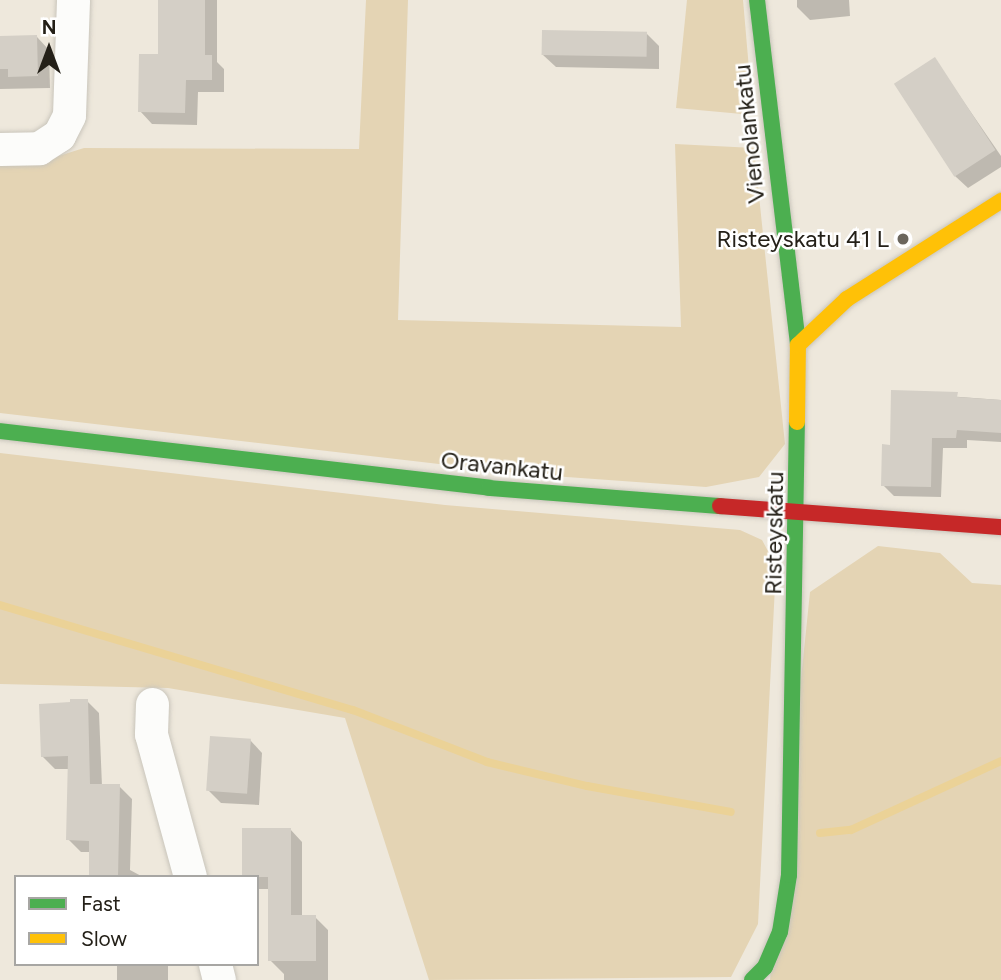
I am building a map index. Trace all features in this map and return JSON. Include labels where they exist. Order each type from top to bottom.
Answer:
[{"type":"street","points":[[0,149],[39,148],[59,135],[69,115],[73,0]]},
{"type":"street","name":"Vienolankatu","points":[[757,0],[798,345]]},
{"type":"street","points":[[798,345],[848,299],[1001,201]]},
{"type":"street","name":"Risteyskatu","points":[[752,980],[765,967],[780,932],[789,875],[798,514],[798,345]]},
{"type":"street","name":"Oravankatu","points":[[0,431],[475,487],[798,514],[1001,527]]},
{"type":"street","points":[[152,704],[150,734],[189,875]]},
{"type":"shaded area","points":[[366,0],[408,0],[398,320],[681,327],[675,144],[754,148],[785,444],[759,477],[706,487],[525,474],[0,413],[0,164],[33,164],[84,148],[359,149]]},
{"type":"shaded area","points":[[687,0],[743,0],[753,115],[676,108]]},
{"type":"shaded area","points":[[0,453],[445,505],[740,530],[762,540],[776,566],[758,924],[731,977],[429,980],[345,718],[168,688],[0,684]]},
{"type":"shaded area","points":[[878,546],[940,553],[972,583],[1001,585],[1001,980],[770,980],[810,592]]},
{"type":"building","points":[[158,0],[205,0],[205,55],[212,55],[212,80],[186,80],[185,113],[138,112],[139,54],[158,54]]},
{"type":"building","points":[[542,30],[647,32],[647,57],[542,55]]},
{"type":"building","points":[[37,35],[38,76],[8,77],[8,69],[0,69],[0,36]]},
{"type":"building","points":[[935,57],[995,150],[954,177],[894,84]]},
{"type":"building","points":[[891,390],[958,392],[957,397],[1001,400],[1001,433],[957,430],[956,438],[932,438],[931,487],[881,486],[882,444],[890,445]]},
{"type":"building","points":[[70,699],[88,699],[90,784],[120,784],[118,875],[89,875],[89,841],[66,840],[68,756],[41,757],[39,704],[70,702]]},
{"type":"building","points":[[210,736],[251,739],[247,794],[206,791]]},
{"type":"building","points":[[242,828],[291,828],[291,915],[316,915],[316,961],[268,961],[268,877],[242,875]]},
{"type":"waterway","points":[[0,605],[353,710],[487,762],[587,786],[731,812]]},
{"type":"waterway","points":[[820,833],[851,830],[1001,761]]},
{"type":"traffic: fast","points":[[757,0],[798,345]]},
{"type":"traffic: fast","points":[[752,980],[765,967],[780,932],[789,875],[797,422]]},
{"type":"traffic: fast","points":[[0,431],[489,488],[720,506]]},
{"type":"traffic: slow","points":[[797,422],[798,345],[847,299],[1001,201]]},
{"type":"traffic: jam","points":[[720,506],[1001,527]]},
{"type":"place","name":"Risteyskatu 41 L","points":[[903,239]]}]
